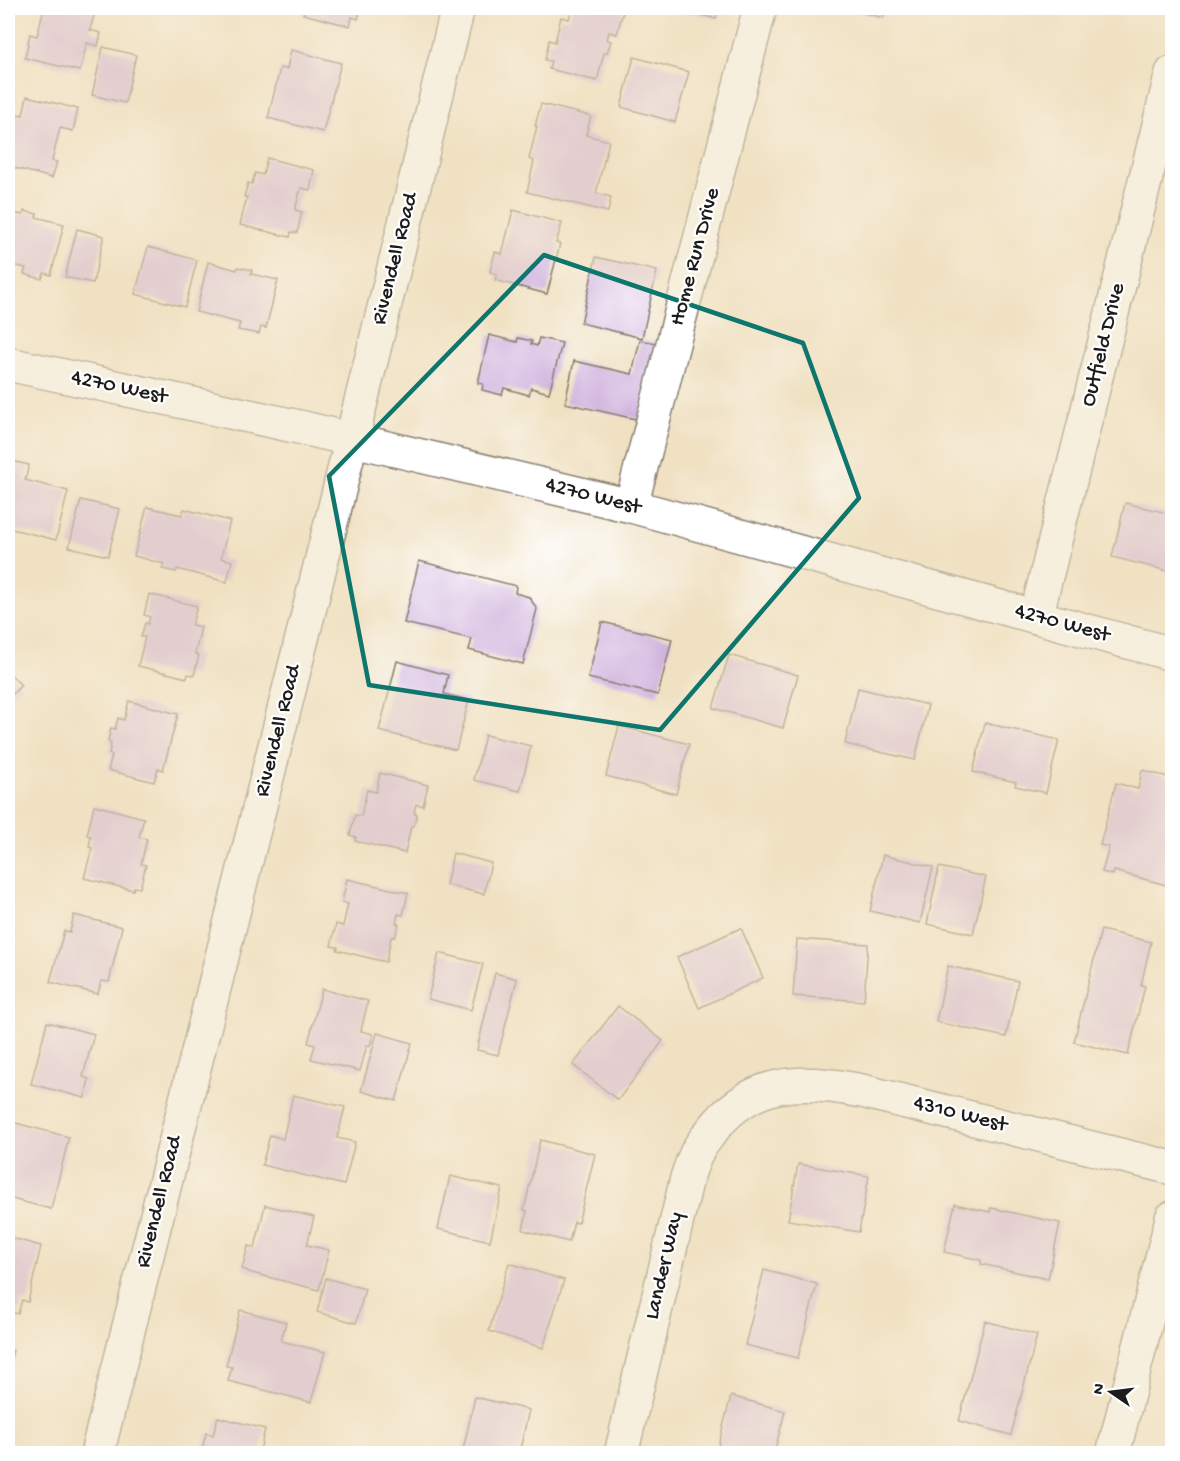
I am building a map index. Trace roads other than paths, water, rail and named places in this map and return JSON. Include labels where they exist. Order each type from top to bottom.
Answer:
[{"type":"street","name":"Rivendell Road","points":[[97,1454],[458,8]]},
{"type":"street","name":"Home Run Drive","points":[[631,506],[760,8]]},
{"type":"street","name":"Outfield Drive","points":[[1035,617],[1173,74]]},
{"type":"street","name":"4270 West","points":[[8,364],[299,427],[631,506],[1173,654]]},
{"type":"street","name":"4310 West","points":[[746,1098],[772,1088],[831,1085],[1173,1168]]},
{"type":"street","name":"Lander Way","points":[[621,1454],[687,1178],[697,1151],[721,1118],[746,1098]]},
{"type":"street","points":[[1113,1454],[1173,1218]]}]
